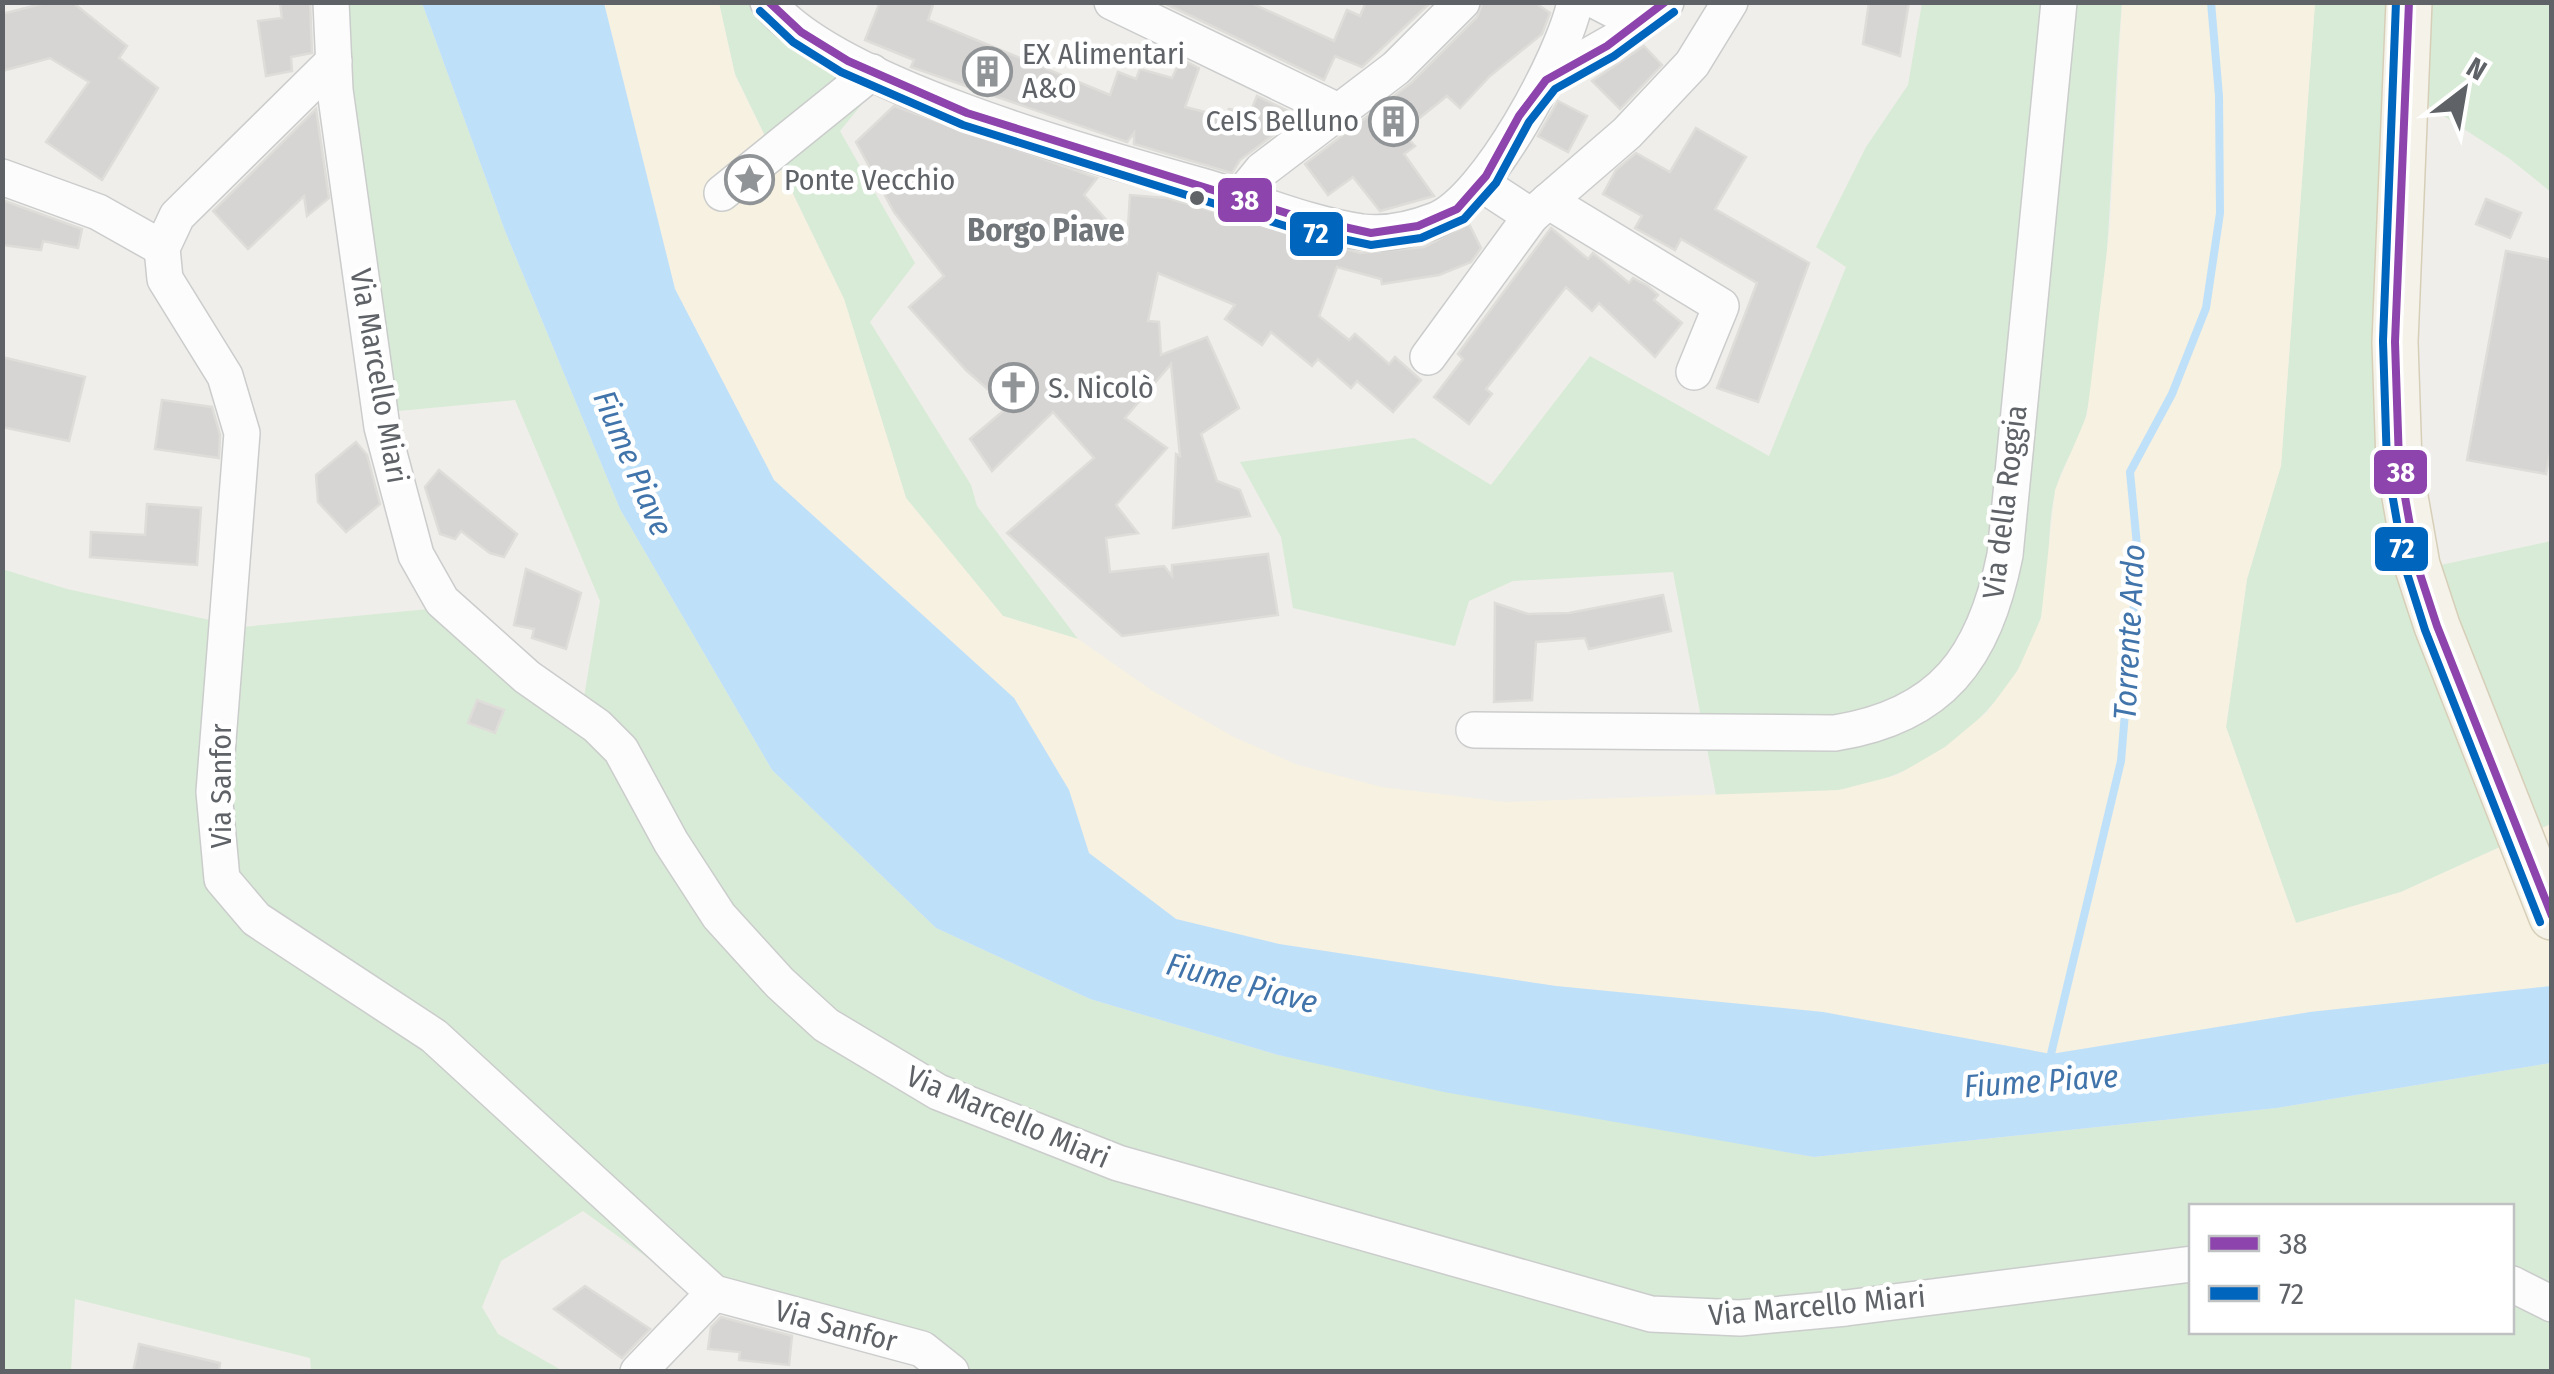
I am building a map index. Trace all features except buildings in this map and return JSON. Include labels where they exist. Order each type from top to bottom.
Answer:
[{"type":"main road","points":[[2410,2],[2395,342],[2398,463],[2418,565],[2437,626],[2552,917]]},
{"type":"street","name":"Via Marcello Miari","points":[[331,2],[334,61],[382,426],[416,555],[442,601],[527,677],[597,726],[621,750],[719,916],[826,1025],[874,1058],[938,1092],[1118,1163],[1651,1314],[1740,1318],[2189,1264]]},
{"type":"street","points":[[768,2],[809,39],[872,72],[1083,151],[1344,228],[1390,232],[1440,219],[1461,206],[1482,184],[1546,80],[1567,35],[1575,2]]},
{"type":"street","points":[[1112,2],[1340,112]]},
{"type":"street","points":[[1240,197],[1262,170],[1396,68],[1462,2]]},
{"type":"street","points":[[1598,2],[1627,17],[1655,10]]},
{"type":"street","points":[[1428,357],[1540,208],[1627,133],[1692,64],[1730,2]]},
{"type":"street","name":"Via della Roggia","points":[[1474,730],[1835,733],[1878,726],[1916,710],[1949,683],[1974,648],[1994,606],[2005,555],[2059,2]]},
{"type":"street","points":[[1546,80],[1655,10]]},
{"type":"street","points":[[2,177],[98,212],[162,248],[178,216],[334,61]]},
{"type":"street","points":[[722,193],[872,72]]},
{"type":"street","points":[[1482,184],[1540,208],[1721,306],[1694,372]]},
{"type":"street","name":"Via Sanfor","points":[[162,248],[169,289],[225,376],[242,434],[214,792],[222,879],[256,919],[434,1036],[714,1293],[922,1349],[951,1372]]},
{"type":"street","points":[[2514,1283],[2552,1287]]},
{"type":"street","points":[[2514,1284],[2552,1304]]},
{"type":"street","points":[[638,1372],[714,1293]]},
{"type":"green space","points":[[326,3],[422,3],[505,231],[620,509],[772,770],[936,928],[1090,999],[1278,1055],[1814,1157],[2277,1108],[2551,1063],[2551,1371],[968,1371],[699,1295],[583,1211],[501,1261],[482,1307],[498,1334],[563,1371],[311,1371],[310,1358],[75,1299],[71,1371],[3,1371],[2,569],[67,589],[242,627],[439,608],[580,721],[600,601],[515,400],[388,412]]},
{"type":"green space","points":[[719,3],[761,3],[880,82],[840,131],[915,263],[870,322],[971,485],[977,506],[1078,639],[1003,616],[906,498],[844,299],[735,74]]},
{"type":"green space","points":[[1922,3],[2122,3],[2102,309],[2087,411],[2056,489],[2041,617],[2029,649],[1990,708],[1935,754],[1872,783],[1823,792],[1716,795],[1673,572],[1513,581],[1469,601],[1455,646],[1293,608],[1281,537],[1240,462],[1414,438],[1491,485],[1590,356],[1769,456],[1846,267],[1816,247],[1866,147],[1908,85]]},
{"type":"green space","points":[[2315,3],[2551,3],[2551,192],[2510,159],[2401,88],[2404,573],[2551,541],[2551,824],[2401,892],[2296,923],[2226,727],[2247,579],[2281,465]]},
{"type":"sand","points":[[604,3],[719,3],[735,75],[844,299],[906,498],[1003,616],[1078,639],[1153,691],[1234,737],[1298,765],[1382,787],[1506,802],[1839,790],[1897,775],[1945,747],[1987,712],[2018,670],[2041,618],[2055,490],[2087,415],[2110,226],[2122,3],[2315,3],[2281,466],[2247,579],[2226,727],[2296,923],[2401,892],[2551,824],[2551,986],[2310,1012],[2051,1054],[1823,1012],[1556,986],[1279,944],[1176,919],[1089,853],[1069,790],[1014,698],[774,480],[675,289]]},
{"type":"water","name":"Fiume Piave","points":[[422,3],[604,3],[675,289],[774,480],[1014,698],[1069,790],[1089,853],[1176,919],[1279,944],[1556,986],[1823,1012],[2051,1054],[2310,1012],[2551,986],[2551,1063],[2277,1108],[1814,1157],[1444,1092],[1278,1055],[1090,999],[936,928],[772,770],[620,509],[505,231]]},
{"type":"waterway","name":"Torrente Ardo","points":[[2055,1058],[2051,1054],[2121,761],[2138,556],[2130,472],[2172,394],[2206,308],[2220,213],[2219,96],[2211,2]]},
{"type":"transit line","name":"38","points":[[769,2],[801,32],[848,61],[967,113],[1299,217],[1371,233],[1418,226],[1457,209],[1486,176],[1519,116],[1546,80],[1607,46],[1665,2]]},
{"type":"transit line","name":"72","points":[[2396,2],[2383,341],[2387,465],[2405,567],[2425,630],[2540,922]]},
{"type":"transit line","name":"38","points":[[2409,2],[2395,342],[2399,463],[2417,565],[2437,626],[2552,916]]},
{"type":"transit line","name":"72","points":[[760,11],[793,42],[841,72],[963,125],[1295,229],[1371,245],[1421,238],[1464,219],[1496,183],[1529,122],[1555,89],[1614,56],[1674,12]]},
{"type":"place","name":"EX Alimentari A&O","points":[[987,71]]},
{"type":"place","name":"CeIS Belluno","points":[[1394,121]]},
{"type":"place","name":"Ponte Vecchio","points":[[749,180]]},
{"type":"place","name":"S. Nicolò","points":[[1013,388]]},
{"type":"district","name":"Borgo Piave","points":[[1046,230]]}]
